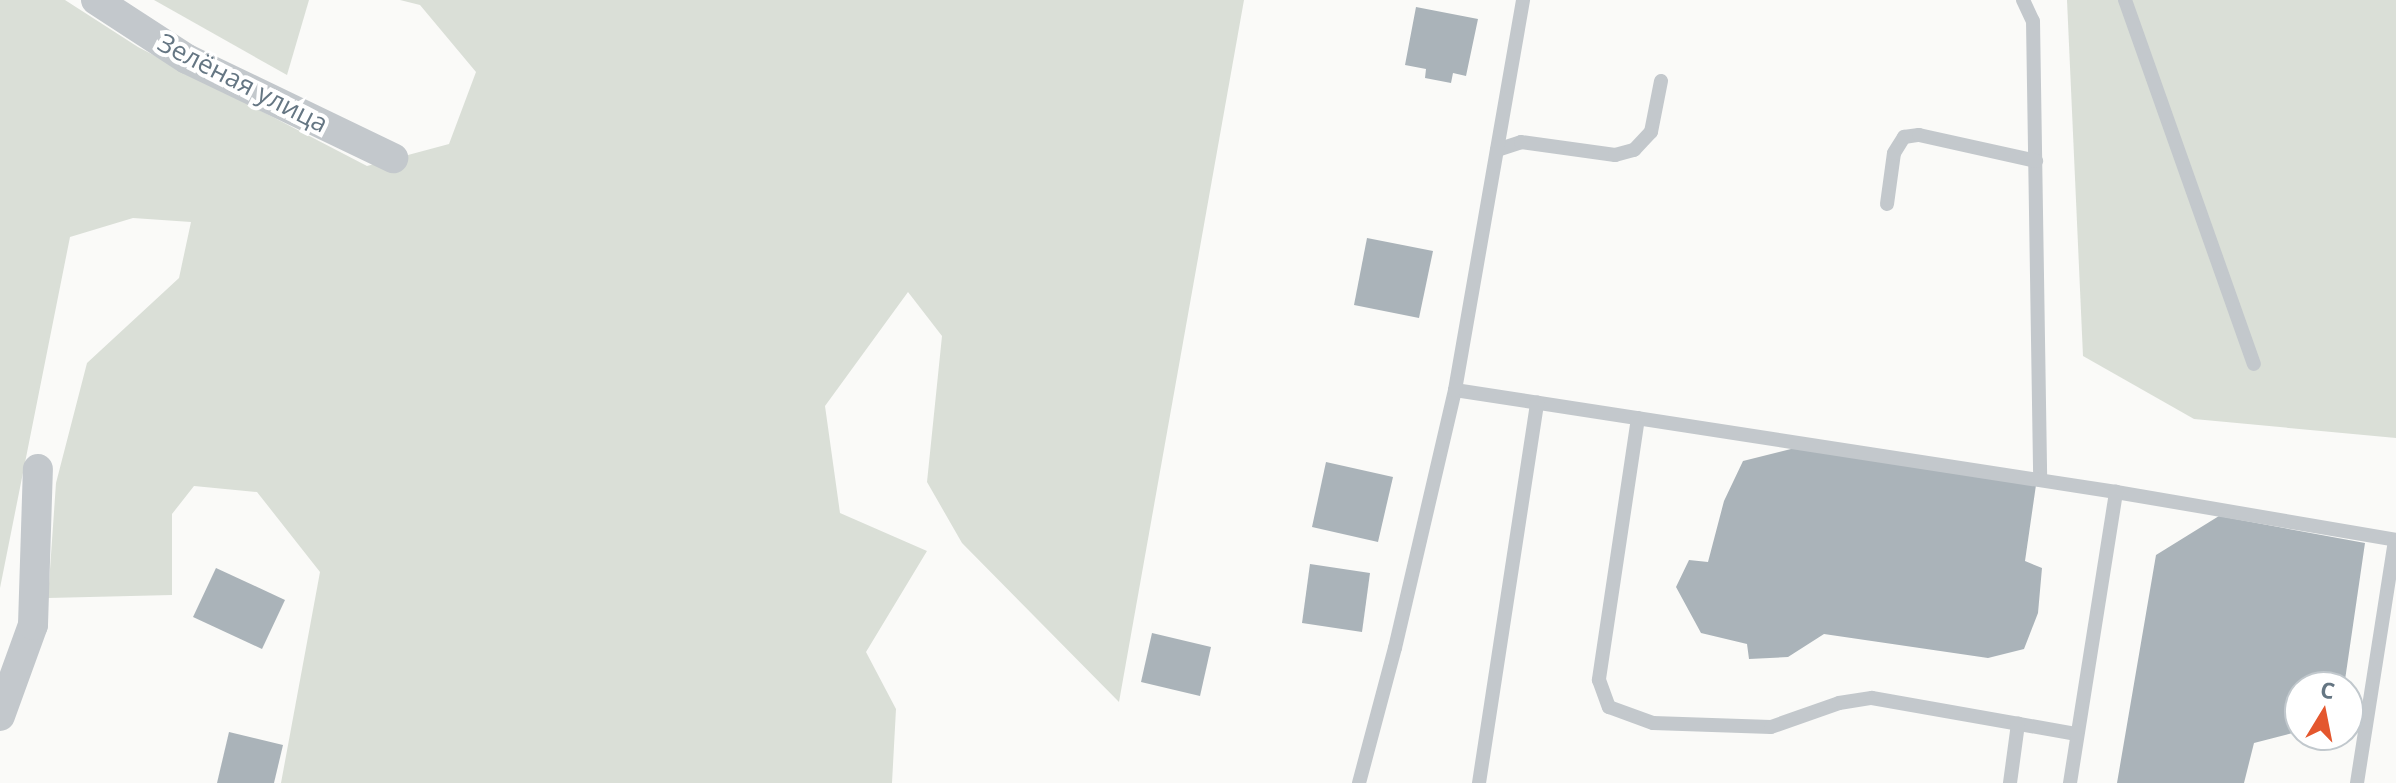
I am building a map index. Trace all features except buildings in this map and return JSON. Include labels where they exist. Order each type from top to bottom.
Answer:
[{"type":"street","name":"Зелёная улица","points":[[96,0],[187,59],[393,158]]},
{"type":"street","points":[[0,716],[33,625],[38,469]]},
{"type":"lane","points":[[1359,783],[1395,648],[1455,390],[1523,0]]},
{"type":"lane","points":[[2023,0],[2033,21],[2040,480]]},
{"type":"lane","points":[[2125,0],[2254,364]]},
{"type":"lane","points":[[1497,150],[1521,142],[1615,155],[1634,150],[1651,132],[1661,81]]},
{"type":"lane","points":[[1887,204],[1894,153],[1904,137],[1919,135],[2036,161]]},
{"type":"lane","points":[[1455,390],[2116,492],[2396,540],[2357,783]]},
{"type":"lane","points":[[1479,783],[1537,402]]},
{"type":"lane","points":[[1638,418],[1599,680],[1609,707],[1653,723],[1771,727],[1839,703],[1872,698],[2077,734]]},
{"type":"lane","points":[[2070,783],[2116,492]]},
{"type":"lane","points":[[2010,783],[2018,724]]},
{"type":"shaded area","points":[[0,0],[65,0],[138,47],[367,166],[449,144],[476,72],[420,5],[400,0],[1244,0],[1119,702],[962,543],[927,482],[942,336],[908,292],[825,406],[840,513],[927,551],[866,652],[896,709],[892,783],[281,783],[320,572],[257,492],[194,486],[172,514],[172,595],[48,598],[56,483],[87,363],[179,278],[191,222],[133,218],[70,237],[0,588]]},
{"type":"shaded area","points":[[154,0],[309,0],[287,75]]},
{"type":"shaded area","points":[[2067,0],[2396,0],[2396,438],[2194,419],[2083,356]]}]
